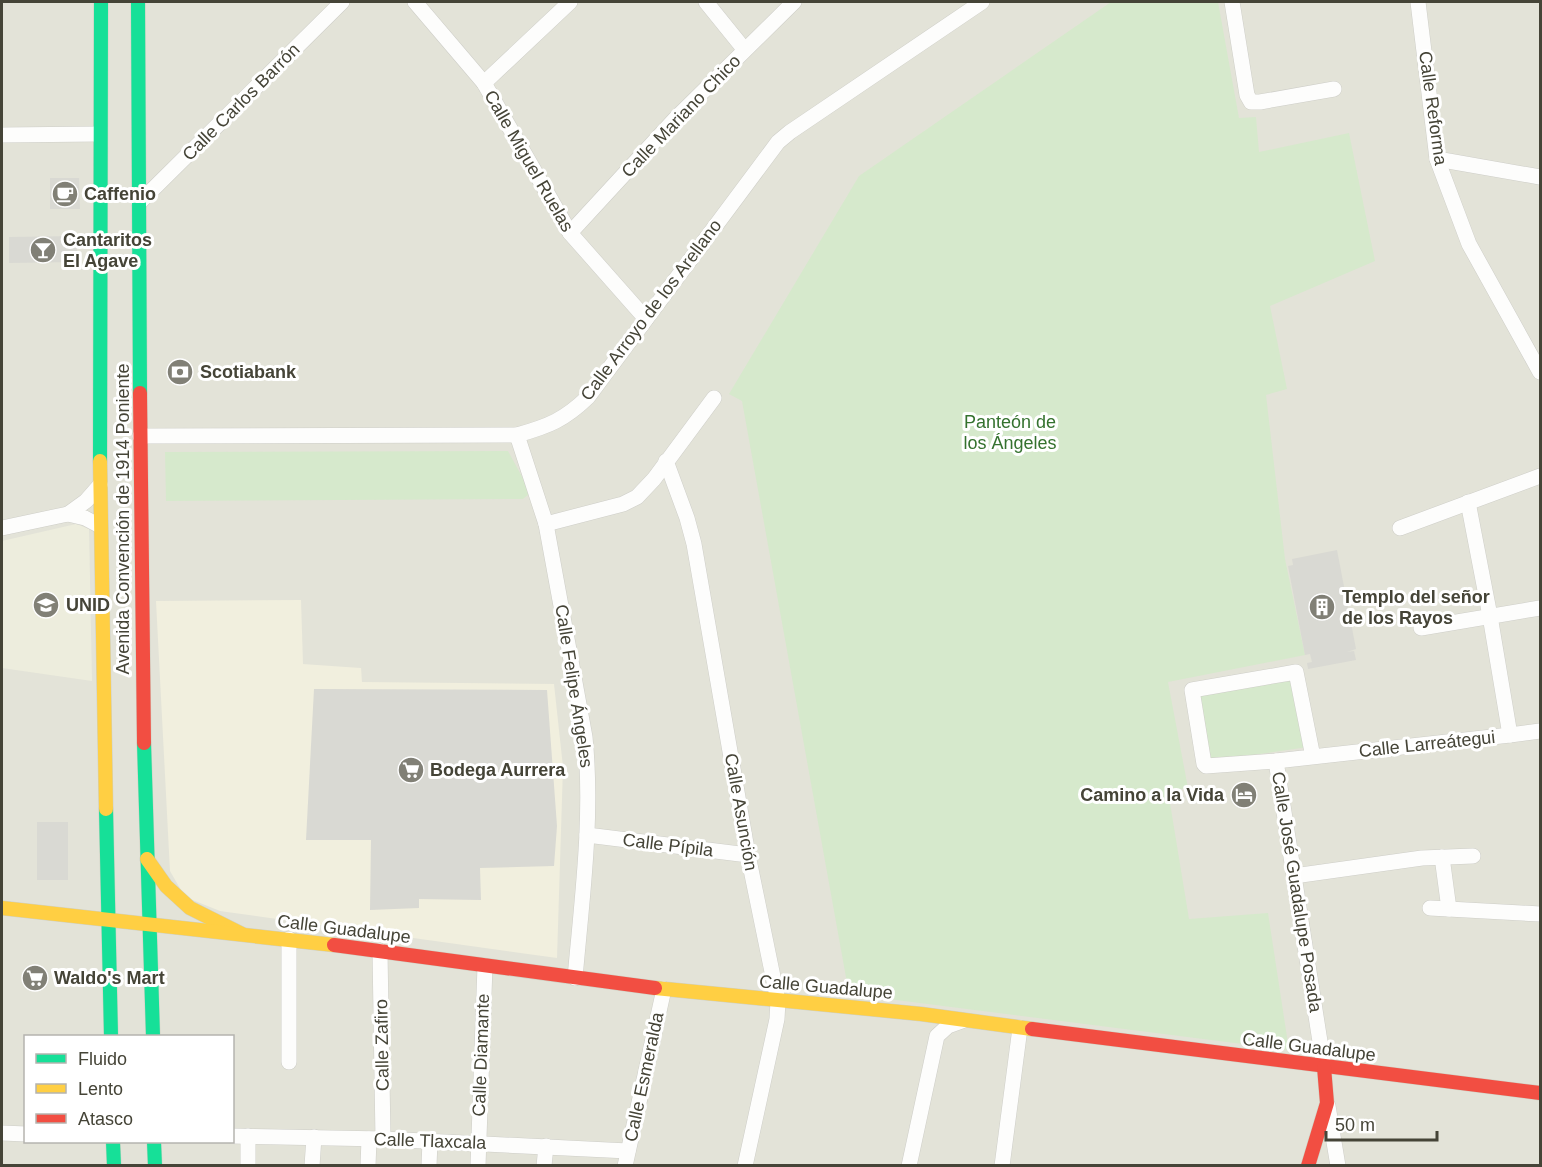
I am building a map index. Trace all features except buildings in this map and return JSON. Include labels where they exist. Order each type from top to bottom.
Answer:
[{"type":"main road","name":"Avenida Convención de 1914 Poniente","points":[[101,2],[100,526],[111,1035]]},
{"type":"main road","name":"Avenida Convención de 1914 Poniente","points":[[138,2],[140,436],[146,856],[153,1035]]},
{"type":"main road","points":[[146,856],[166,886],[190,908],[242,934]]},
{"type":"main road","name":"Calle Guadalupe","points":[[2,908],[288,939],[664,989],[921,1014],[1540,1093]]},
{"type":"main road","name":"Calle José Guadalupe Posada","points":[[1324,1067],[1327,1103]]},
{"type":"main road","points":[[1308,1166],[1327,1103]]},
{"type":"main road","points":[[113,1143],[114,1166]]},
{"type":"main road","points":[[154,1143],[155,1166]]},
{"type":"street","name":"Calle Carlos Barrón","points":[[139,203],[342,2]]},
{"type":"street","name":"Calle Miguel Ruelas","points":[[414,2],[484,83],[570,233],[646,319]]},
{"type":"street","points":[[484,83],[570,2]]},
{"type":"street","points":[[706,2],[744,50]]},
{"type":"street","name":"Calle Mariano Chico","points":[[570,233],[675,119],[795,2]]},
{"type":"street","name":"Calle Arroyo de los Arellano","points":[[140,436],[517,435],[539,429],[571,413],[588,397],[778,142],[982,2]]},
{"type":"street","points":[[1232,2],[1247,95],[1251,102],[1334,89]]},
{"type":"street","name":"Calle Reforma","points":[[1418,2],[1437,159],[1468,244],[1540,372]]},
{"type":"street","points":[[2,135],[99,134]]},
{"type":"street","points":[[1437,159],[1540,177]]},
{"type":"street","points":[[546,524],[623,504],[637,497],[654,479],[714,398]]},
{"type":"street","name":"Calle Felipe Ángeles","points":[[517,435],[546,524],[585,737],[588,765],[587,835],[575,978]]},
{"type":"street","name":"Calle Asunción","points":[[666,461],[694,544],[748,855],[778,1001],[777,1020],[745,1166]]},
{"type":"street","points":[[1400,528],[1540,476]]},
{"type":"street","points":[[2,528],[68,514],[86,501],[100,485]]},
{"type":"street","points":[[1468,502],[1510,735]]},
{"type":"street","points":[[68,514],[85,518],[100,526]]},
{"type":"street","points":[[1421,628],[1540,608]]},
{"type":"street","name":"Calle Larreátegui","points":[[1313,757],[1296,672],[1192,690],[1206,766],[1276,761],[1313,757],[1510,735],[1540,730]]},
{"type":"street","name":"Calle José Guadalupe Posada","points":[[1276,761],[1324,1067]]},
{"type":"street","name":"Calle Pípila","points":[[587,835],[748,855]]},
{"type":"street","points":[[1294,876],[1442,856],[1473,856]]},
{"type":"street","points":[[1442,856],[1449,909]]},
{"type":"street","points":[[1430,908],[1540,914]]},
{"type":"street","points":[[288,939],[289,1062]]},
{"type":"street","name":"Calle Zafiro","points":[[368,1166],[376,1139],[380,951]]},
{"type":"street","name":"Calle Diamante","points":[[478,1166],[485,966]]},
{"type":"street","name":"Calle Esmeralda","points":[[627,1158],[664,989]]},
{"type":"street","points":[[921,1014],[937,1036]]},
{"type":"street","points":[[909,1166],[937,1036],[948,1026],[962,1021]]},
{"type":"street","points":[[1002,1166],[1020,1028]]},
{"type":"street","name":"Calle José Guadalupe Posada","points":[[1327,1103],[1338,1166]]},
{"type":"street","points":[[2,1133],[24,1134]]},
{"type":"street","name":"Calle Tlaxcala","points":[[234,1136],[546,1146],[627,1158]]},
{"type":"street","points":[[248,1136],[248,1166]]},
{"type":"street","points":[[312,1166],[314,1137]]},
{"type":"street","points":[[429,1166],[430,1141]]},
{"type":"street","points":[[544,1166],[546,1146]]},
{"type":"shaded area","points":[[2,2],[1540,2],[1540,1165],[2,1166]]},
{"type":"shaded area","name":"UNID","points":[[76,524],[89,529],[92,681],[2,668],[2,541]]},
{"type":"shaded area","points":[[301,600],[303,664],[361,668],[362,682],[554,684],[563,767],[557,958],[220,911],[185,897],[170,871],[156,601]]},
{"type":"green space","name":"Panteón de los Ángeles","points":[[1111,2],[1218,2],[1239,118],[1256,117],[1259,152],[1349,133],[1375,261],[1270,306],[1287,389],[1266,395],[1285,559],[1305,655],[1168,682],[1188,788],[1168,791],[1189,919],[1268,913],[1289,1050],[849,994],[742,401],[729,394],[859,176]]},
{"type":"green space","points":[[508,451],[526,484],[529,494],[523,499],[166,501],[165,452]]},
{"type":"green space","points":[[1294,677],[1308,747],[1210,761],[1196,693]]},
{"type":"traffic: fast","points":[[100,461],[101,2]]},
{"type":"traffic: fast","points":[[138,2],[140,393]]},
{"type":"traffic: fast","points":[[144,743],[153,1035]]},
{"type":"traffic: fast","points":[[106,809],[111,1035]]},
{"type":"traffic: fast","points":[[113,1143],[114,1166]]},
{"type":"traffic: fast","points":[[154,1143],[155,1166]]},
{"type":"traffic: slow","points":[[100,461],[106,809]]},
{"type":"traffic: slow","points":[[147,859],[166,886],[190,908],[242,934]]},
{"type":"traffic: slow","points":[[2,908],[334,945]]},
{"type":"traffic: slow","points":[[655,988],[921,1014],[1032,1029]]},
{"type":"traffic: jam","points":[[140,393],[144,743]]},
{"type":"traffic: jam","points":[[334,945],[655,988]]},
{"type":"traffic: jam","points":[[1032,1029],[1540,1093]]},
{"type":"traffic: jam","points":[[1308,1166],[1327,1103],[1324,1067]]},
{"type":"place","name":"Caffenio","points":[[65,194]]},
{"type":"place","name":"Cantaritos El Agave","points":[[43,250]]},
{"type":"place","name":"Scotiabank","points":[[180,372]]},
{"type":"place","name":"UNID","points":[[46,605]]},
{"type":"place","name":"Templo del señor de los Rayos","points":[[1322,607]]},
{"type":"place","name":"Bodega Aurrera","points":[[411,770]]},
{"type":"place","name":"Camino a la Vida","points":[[1244,795]]},
{"type":"place","name":"Waldo's Mart","points":[[35,978]]}]
